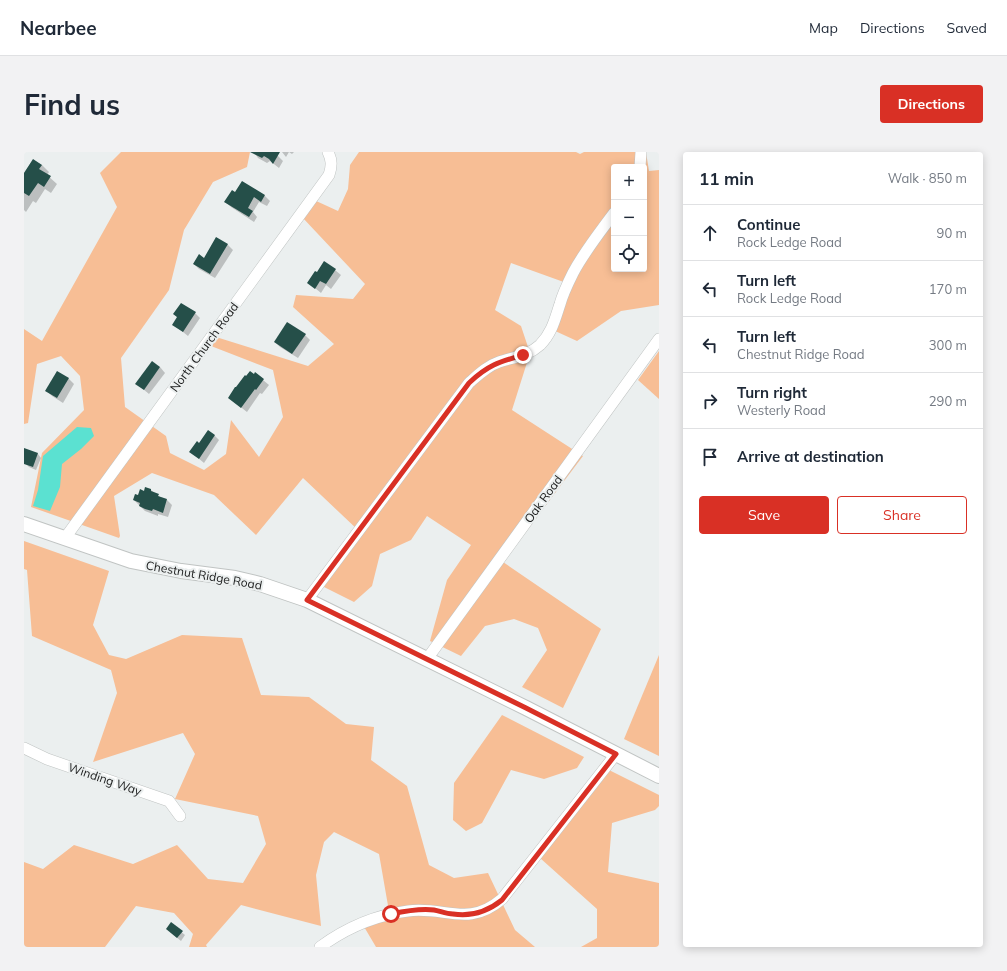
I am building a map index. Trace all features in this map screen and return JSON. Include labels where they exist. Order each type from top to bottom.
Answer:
[{"type":"main road","name":"Chestnut Ridge Road","points":[[24,524],[131,561],[181,571],[235,578],[260,584],[307,600],[526,708],[659,776]]},
{"type":"street","name":"North Church Road","points":[[65,538],[329,175],[331,161],[328,152]]},
{"type":"street","points":[[640,164],[641,152]]},
{"type":"street","points":[[307,600],[469,383],[479,374],[498,362],[531,352],[547,337],[552,330],[562,298],[574,271],[611,217]]},
{"type":"street","name":"Oak Road","points":[[427,659],[659,339]]},
{"type":"street","name":"Winding Way","points":[[24,748],[47,759],[169,801],[180,816]]},
{"type":"street","points":[[320,947],[340,933],[355,926],[391,914],[421,910],[435,910],[451,914],[464,915],[476,914],[494,906],[502,900],[616,754]]},
{"type":"shaded area","points":[[121,152],[250,152],[247,167],[213,182],[184,230],[169,290],[121,358],[125,407],[166,436],[170,453],[204,470],[226,454],[231,420],[259,457],[283,417],[273,370],[211,346],[216,337],[308,366],[334,344],[293,307],[296,295],[353,299],[365,284],[302,217],[314,200],[338,211],[348,189],[350,165],[359,152],[576,152],[580,154],[584,152],[646,152],[649,171],[659,170],[659,305],[621,311],[577,341],[553,330],[572,285],[511,263],[495,310],[521,326],[530,353],[512,410],[583,456],[503,562],[601,629],[563,708],[522,687],[547,650],[538,628],[514,619],[485,626],[461,656],[430,641],[447,580],[471,545],[427,516],[411,540],[380,554],[372,586],[354,602],[322,586],[359,531],[303,478],[256,535],[214,495],[152,473],[114,496],[120,536],[119,538],[31,507],[42,453],[84,410],[80,376],[61,356],[37,364],[28,423],[24,424],[24,329],[42,341],[117,207],[100,173]]},
{"type":"shaded area","points":[[659,351],[659,399],[638,380]]},
{"type":"shaded area","points":[[77,427],[91,428],[94,436],[81,449],[62,464],[60,487],[50,511],[33,506],[38,490],[43,456]]},
{"type":"shaded area","points":[[24,541],[109,571],[93,625],[109,655],[126,659],[182,635],[242,638],[261,695],[309,697],[346,724],[374,727],[371,760],[407,786],[429,865],[454,878],[488,873],[515,930],[535,947],[376,947],[363,925],[390,917],[379,854],[334,832],[324,842],[316,875],[321,926],[241,905],[206,945],[207,947],[189,947],[193,934],[174,913],[136,906],[105,947],[24,947],[24,862],[43,869],[74,845],[133,864],[177,845],[208,879],[243,883],[266,844],[258,816],[175,799],[195,754],[183,733],[93,762],[117,693],[111,670],[32,636],[27,570],[24,569]]},
{"type":"shaded area","points":[[659,655],[659,756],[624,739]]},
{"type":"shaded area","points":[[502,715],[584,757],[577,768],[544,779],[511,770],[482,823],[466,831],[453,820],[454,783]]},
{"type":"shaded area","points":[[607,769],[659,795],[659,806],[655,810],[612,823],[608,872],[659,883],[659,947],[581,947],[597,938],[597,909],[540,858]]},
{"type":"building","points":[[250,152],[280,152],[273,164],[264,156],[262,158]]},
{"type":"building","points":[[33,159],[42,165],[39,169],[51,176],[44,187],[38,183],[29,196],[24,193],[24,173]]},
{"type":"building","points":[[242,181],[265,195],[261,202],[254,197],[248,208],[253,211],[249,217],[224,202],[232,190],[235,192]]},
{"type":"building","points":[[216,237],[228,244],[210,274],[193,264],[199,254],[204,258]]},
{"type":"building","points":[[324,261],[336,269],[326,284],[320,281],[315,289],[307,283]]},
{"type":"building","points":[[181,303],[196,312],[183,332],[172,325],[177,317],[173,314]]},
{"type":"building","points":[[287,322],[306,334],[292,354],[274,342]]},
{"type":"building","points":[[152,361],[160,367],[144,390],[135,384]]},
{"type":"building","points":[[57,371],[69,378],[57,398],[45,391]]},
{"type":"building","points":[[250,371],[254,374],[255,372],[264,379],[241,408],[228,398],[235,387]]},
{"type":"building","points":[[208,430],[215,435],[199,459],[189,452],[197,441],[199,443]]},
{"type":"building","points":[[24,448],[38,453],[33,467],[24,464]]},
{"type":"building","points":[[145,487],[159,494],[158,496],[167,499],[163,513],[153,509],[152,511],[145,509],[139,506],[140,503],[133,500],[135,494],[138,495],[140,489],[144,491]]},
{"type":"building","points":[[171,922],[183,931],[177,938],[166,929]]},
{"type":"route","points":[[391,914],[407,911],[435,910],[451,914],[464,915],[476,914],[494,906],[502,900],[616,754],[320,605],[307,600],[469,383],[479,374],[498,362],[523,355]]}]
